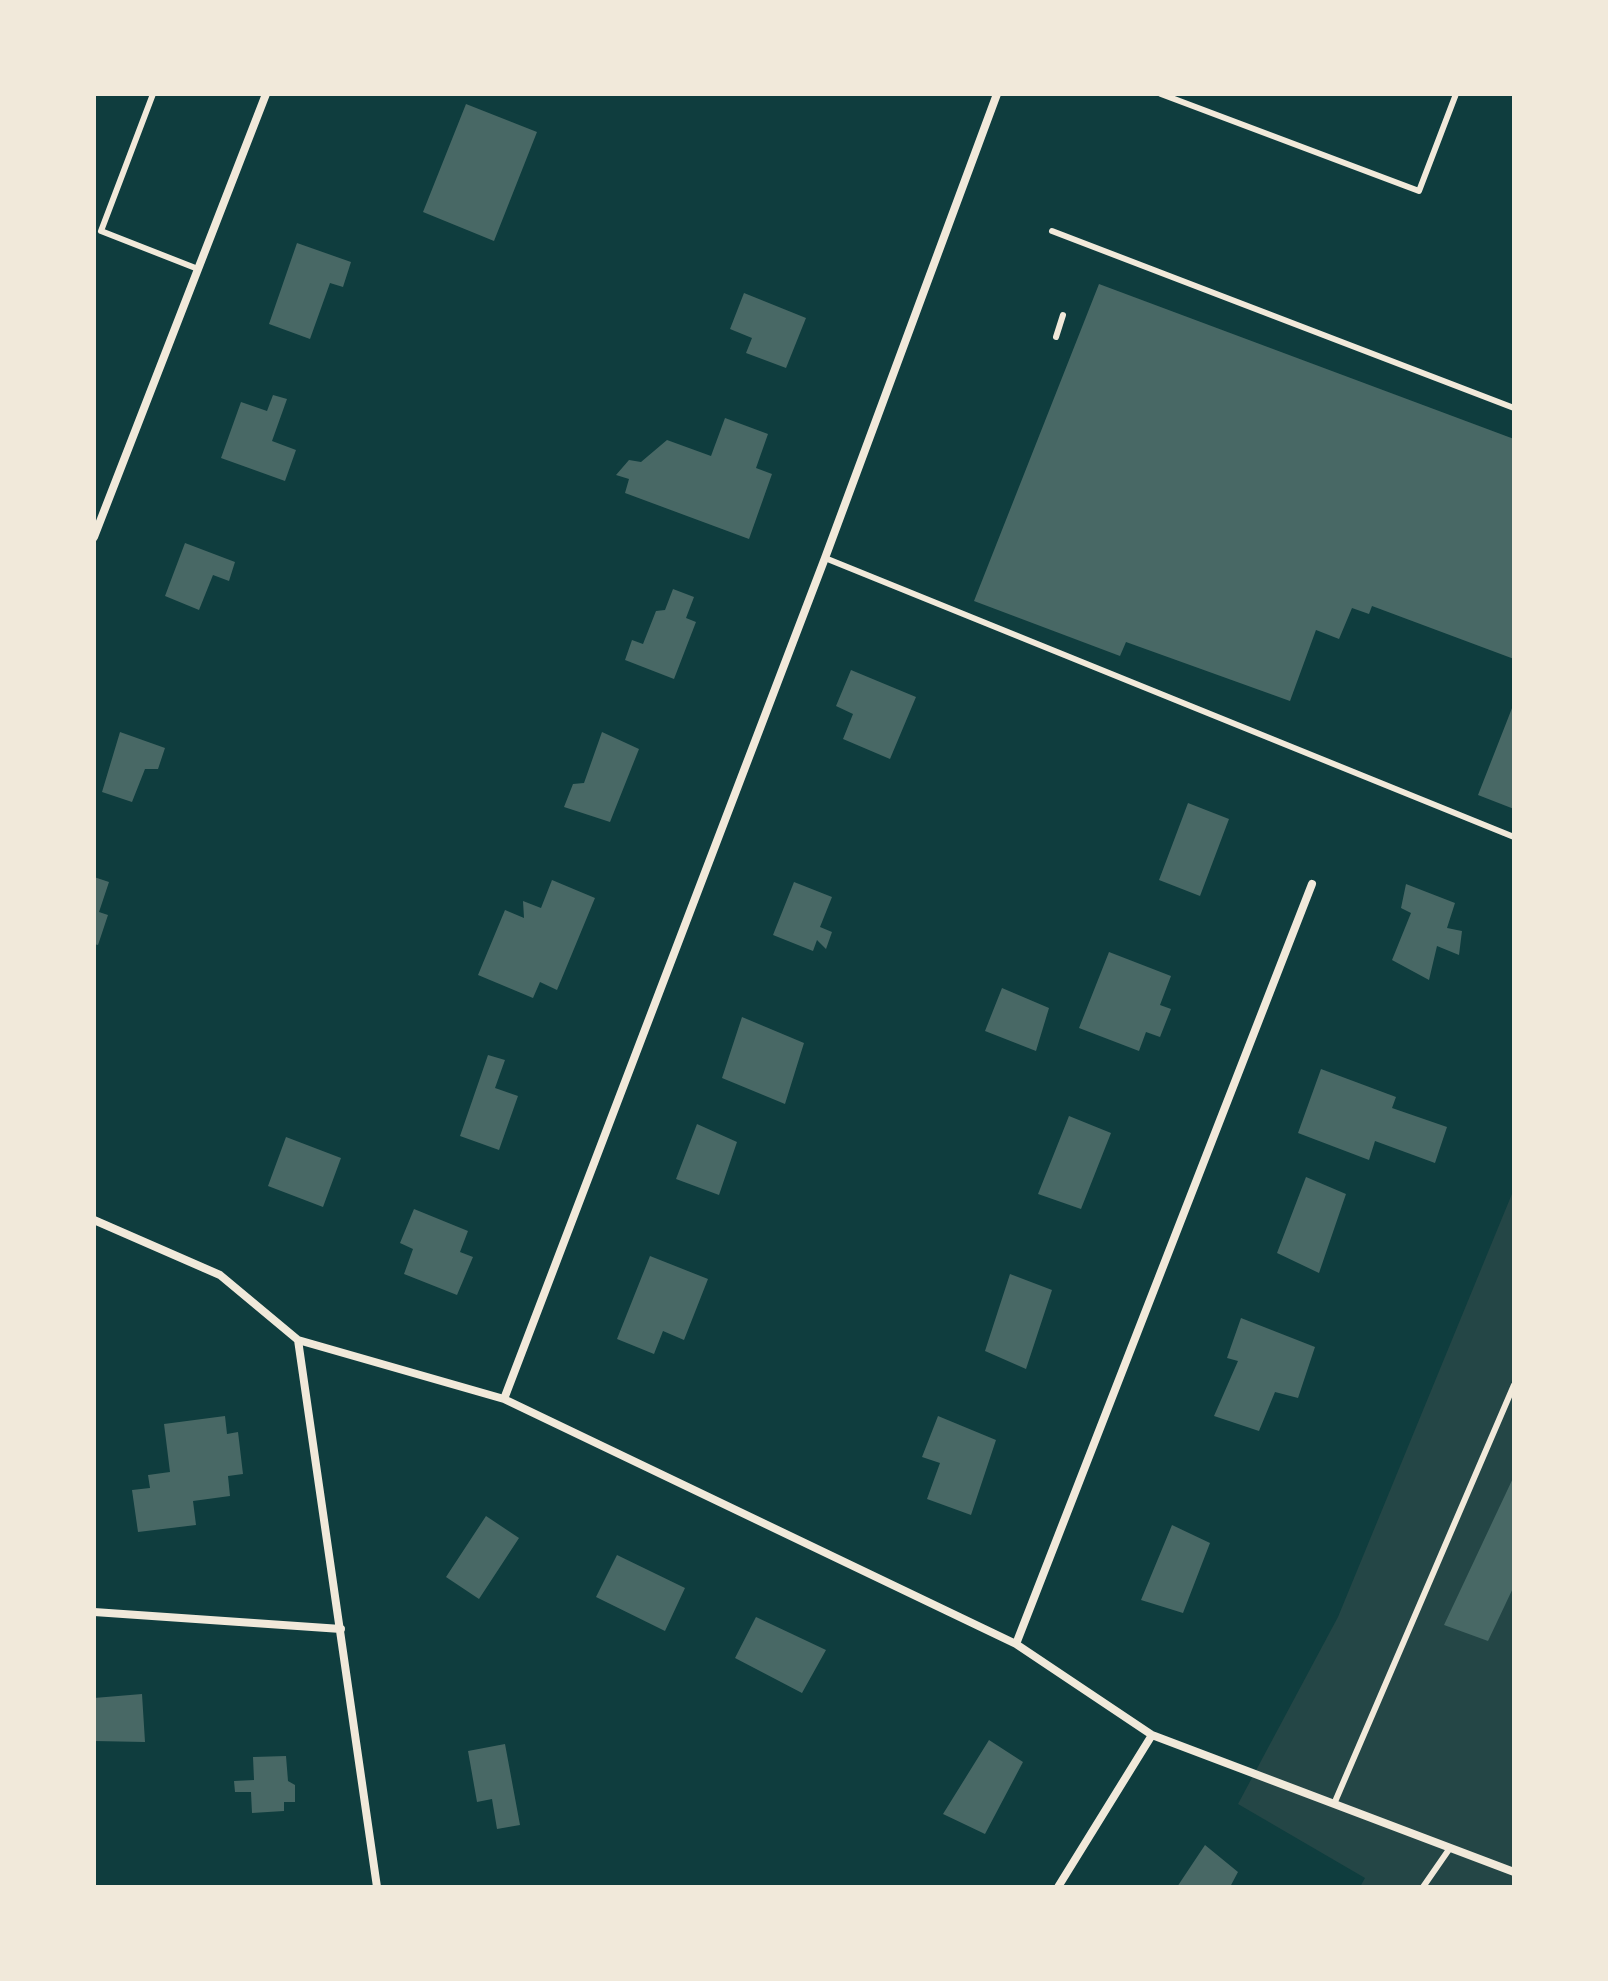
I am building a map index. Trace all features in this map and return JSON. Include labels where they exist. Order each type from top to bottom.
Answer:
[{"type":"street","points":[[94,537],[266,94]]},
{"type":"street","points":[[504,1399],[825,558],[997,94]]},
{"type":"street","points":[[1016,1644],[1312,884]]},
{"type":"street","points":[[94,1220],[220,1275],[298,1340],[504,1399],[1016,1644],[1152,1735],[1514,1872]]},
{"type":"street","points":[[298,1340],[377,1887]]},
{"type":"street","points":[[94,1612],[341,1629]]},
{"type":"street","points":[[1058,1887],[1152,1735]]},
{"type":"lane","points":[[153,94],[97,230],[198,269]]},
{"type":"lane","points":[[1161,94],[1419,191],[1456,94]]},
{"type":"lane","points":[[1052,231],[1514,408]]},
{"type":"lane","points":[[1056,337],[1063,315]]},
{"type":"lane","points":[[825,558],[1514,837]]},
{"type":"lane","points":[[1334,1804],[1514,1385]]},
{"type":"lane","points":[[1423,1887],[1450,1848]]},
{"type":"shaded area","points":[[1514,1189],[1514,1887],[1360,1887],[1365,1878],[1238,1804],[1338,1617]]},
{"type":"building","points":[[466,104],[537,132],[494,241],[423,212]]},
{"type":"building","points":[[297,243],[351,262],[343,287],[330,283],[310,339],[269,324]]},
{"type":"building","points":[[1099,284],[1514,439],[1514,659],[1372,606],[1369,614],[1352,608],[1339,639],[1316,630],[1290,701],[1126,642],[1120,656],[974,601]]},
{"type":"building","points":[[744,293],[806,318],[786,368],[746,353],[752,338],[730,329]]},
{"type":"building","points":[[273,395],[287,399],[272,441],[296,450],[285,481],[221,458],[241,402],[267,411]]},
{"type":"building","points":[[725,418],[768,434],[756,468],[772,474],[749,539],[625,493],[629,479],[616,475],[629,460],[641,462],[667,440],[711,456]]},
{"type":"building","points":[[185,543],[235,562],[229,581],[213,575],[199,610],[165,596]]},
{"type":"building","points":[[673,589],[694,597],[686,618],[696,622],[674,679],[625,660],[632,640],[643,644],[656,611],[665,610]]},
{"type":"building","points":[[851,670],[916,697],[890,759],[843,739],[853,714],[836,706]]},
{"type":"building","points":[[1514,703],[1514,809],[1478,795]]},
{"type":"building","points":[[120,732],[165,748],[158,769],[145,769],[132,802],[102,792]]},
{"type":"building","points":[[602,732],[639,749],[610,822],[564,807],[573,784],[584,783]]},
{"type":"building","points":[[1188,803],[1229,819],[1200,896],[1159,880]]},
{"type":"building","points":[[94,877],[109,882],[99,912],[108,915],[98,945],[94,944]]},
{"type":"building","points":[[552,880],[595,898],[557,990],[540,982],[533,998],[478,975],[505,910],[524,918],[523,901],[541,908]]},
{"type":"building","points":[[794,882],[832,897],[820,927],[832,932],[826,949],[817,940],[813,951],[773,935]]},
{"type":"building","points":[[1406,884],[1455,903],[1447,928],[1462,931],[1459,955],[1437,946],[1429,980],[1392,960],[1411,913],[1401,908]]},
{"type":"building","points":[[1109,952],[1171,976],[1160,1005],[1171,1009],[1160,1037],[1146,1032],[1139,1051],[1079,1028]]},
{"type":"building","points":[[1002,988],[1049,1008],[1036,1051],[985,1031]]},
{"type":"building","points":[[742,1017],[804,1043],[785,1104],[722,1078]]},
{"type":"building","points":[[488,1055],[505,1060],[495,1088],[518,1096],[499,1150],[460,1136]]},
{"type":"building","points":[[1321,1069],[1396,1097],[1392,1108],[1447,1127],[1435,1163],[1375,1141],[1369,1160],[1298,1133]]},
{"type":"building","points":[[1069,1116],[1111,1133],[1081,1209],[1038,1194]]},
{"type":"building","points":[[697,1124],[737,1142],[719,1195],[676,1179]]},
{"type":"building","points":[[286,1137],[341,1158],[323,1207],[268,1186]]},
{"type":"building","points":[[1306,1177],[1346,1194],[1319,1273],[1277,1253]]},
{"type":"building","points":[[414,1209],[468,1231],[460,1252],[473,1257],[457,1295],[404,1274],[413,1249],[400,1243]]},
{"type":"building","points":[[650,1256],[708,1279],[684,1340],[663,1331],[654,1354],[617,1339]]},
{"type":"building","points":[[1010,1274],[1052,1290],[1026,1369],[985,1351]]},
{"type":"building","points":[[1241,1318],[1315,1347],[1298,1398],[1275,1392],[1259,1431],[1214,1416],[1238,1361],[1227,1358]]},
{"type":"building","points":[[225,1416],[227,1434],[238,1432],[243,1474],[228,1476],[230,1496],[193,1501],[196,1525],[138,1532],[132,1490],[150,1488],[148,1475],[170,1472],[164,1424]]},
{"type":"building","points":[[938,1416],[996,1440],[971,1515],[927,1499],[940,1463],[922,1457]]},
{"type":"building","points":[[1514,1476],[1514,1586],[1488,1641],[1444,1625]]},
{"type":"building","points":[[486,1516],[519,1538],[479,1599],[446,1577]]},
{"type":"building","points":[[1172,1525],[1210,1543],[1183,1613],[1141,1600]]},
{"type":"building","points":[[617,1555],[685,1588],[665,1631],[596,1597]]},
{"type":"building","points":[[756,1617],[826,1650],[802,1693],[735,1658]]},
{"type":"building","points":[[142,1694],[145,1742],[94,1741],[94,1698]]},
{"type":"building","points":[[989,1740],[1023,1762],[985,1834],[943,1814]]},
{"type":"building","points":[[505,1744],[520,1825],[497,1829],[492,1799],[477,1802],[468,1751]]},
{"type":"building","points":[[286,1756],[288,1781],[295,1785],[295,1802],[284,1802],[284,1811],[252,1813],[251,1792],[235,1792],[234,1781],[254,1780],[253,1757]]},
{"type":"building","points":[[1205,1845],[1238,1872],[1230,1887],[1177,1887]]}]
